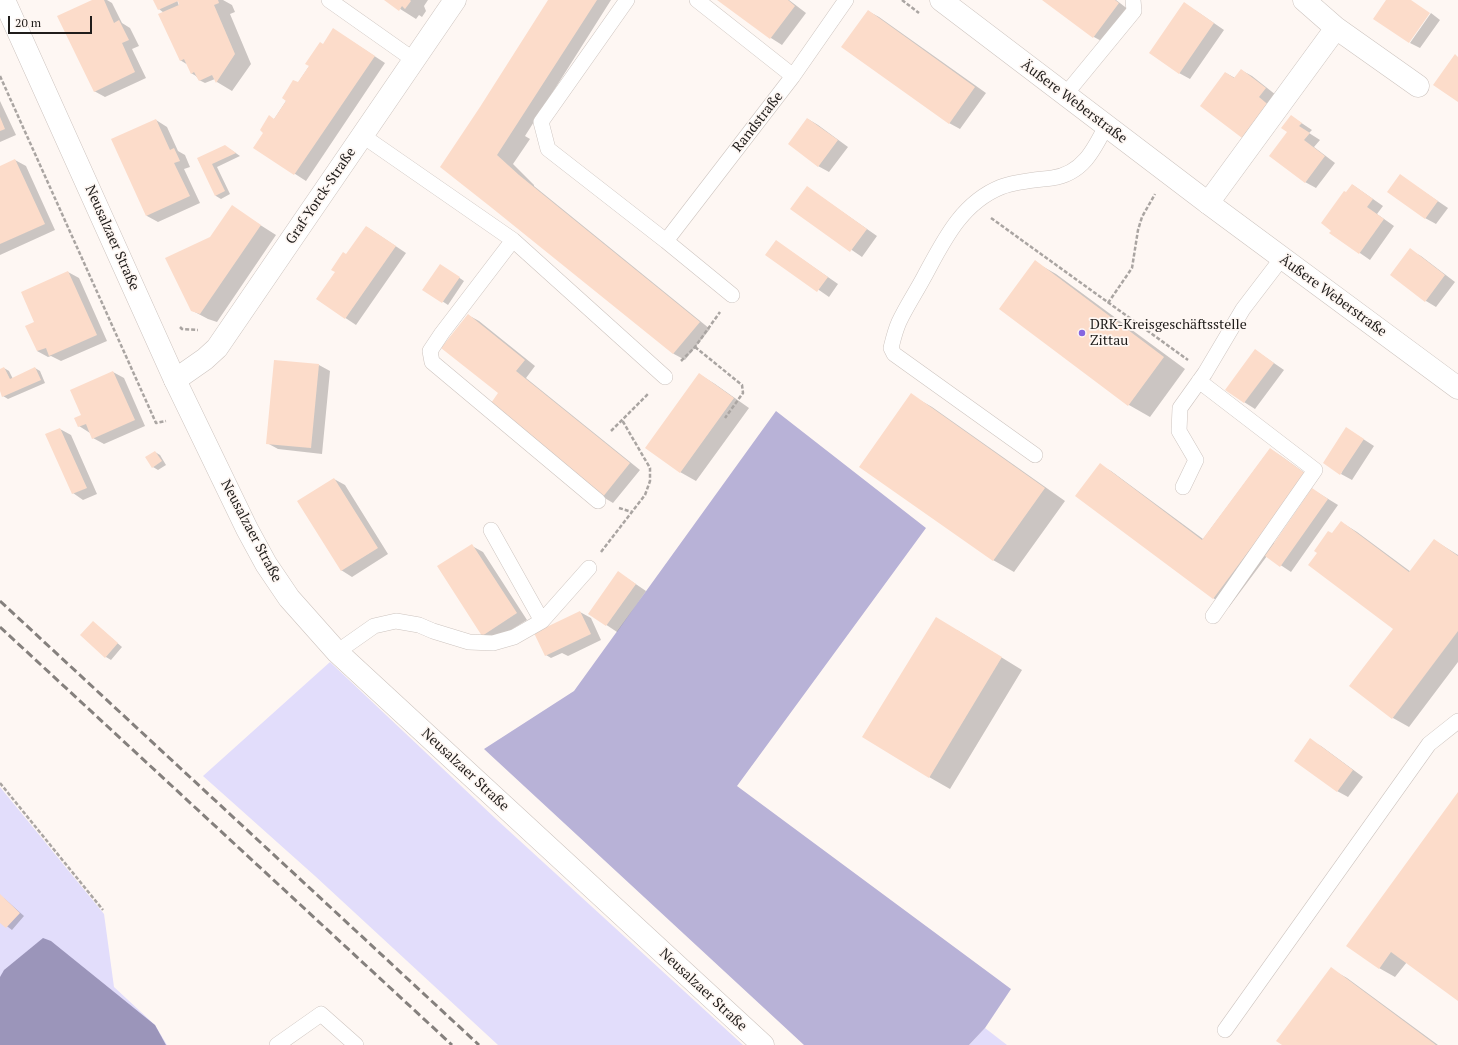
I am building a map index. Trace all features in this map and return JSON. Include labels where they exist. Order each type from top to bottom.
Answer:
[{"type":"main road","name":"Neusalzaer Straße","points":[[4,0],[192,415],[266,564],[288,598],[337,652],[763,1045]]},
{"type":"main road","name":"Graf-Yorck-Straße","points":[[176,380],[217,348],[455,0]]},
{"type":"main road","name":"Äußere Weberstraße","points":[[941,0],[1208,203],[1458,388]]},
{"type":"main road","points":[[1304,0],[1336,28],[1418,86]]},
{"type":"main road","points":[[1208,203],[1336,28]]},
{"type":"lane","points":[[329,0],[414,60]]},
{"type":"lane","points":[[627,0],[541,122],[548,149],[666,241],[732,295]]},
{"type":"lane","points":[[697,0],[793,76]]},
{"type":"lane","name":"Randstraße","points":[[666,241],[793,76],[846,0]]},
{"type":"lane","points":[[1065,95],[1134,11],[1133,0]]},
{"type":"lane","points":[[1035,454],[894,354],[891,348],[899,323],[947,235],[963,214],[980,199],[1001,187],[1024,181],[1054,178],[1070,172],[1084,164],[1095,148],[1106,126]]},
{"type":"lane","points":[[363,136],[513,240],[665,377]]},
{"type":"lane","points":[[513,240],[430,351],[432,362],[598,501]]},
{"type":"lane","points":[[1183,487],[1196,460],[1179,431],[1180,408],[1202,377],[1243,309],[1282,258]]},
{"type":"lane","points":[[1202,377],[1315,470],[1213,616]]},
{"type":"lane","points":[[491,530],[542,621]]},
{"type":"lane","points":[[337,652],[374,626],[396,621],[419,625],[433,631],[470,642],[493,643],[514,637],[542,621],[589,568]]},
{"type":"lane","points":[[1225,1030],[1429,744],[1458,721]]},
{"type":"lane","points":[[277,1045],[321,1014],[356,1045]]},
{"type":"path","points":[[0,76],[156,423],[192,415]]},
{"type":"path","points":[[1108,304],[1132,268],[1138,230],[1142,217],[1156,192]]},
{"type":"path","points":[[972,205],[1080,282],[1202,377]]},
{"type":"path","points":[[695,347],[742,385],[743,393],[725,418]]},
{"type":"path","points":[[589,568],[646,495],[650,482],[650,468],[622,420]]},
{"type":"path","points":[[0,783],[103,910]]},
{"type":"shaded area","points":[[776,411],[926,528],[737,786],[1011,989],[985,1028],[969,1045],[804,1045],[484,749],[574,691]]},
{"type":"shaded area","points":[[330,662],[496,819],[743,1045],[498,1045],[315,876],[203,776]]},
{"type":"shaded area","points":[[0,787],[104,914],[114,987],[155,1025],[167,1045],[0,1045]]},
{"type":"shaded area","points":[[43,938],[51,941],[155,1025],[166,1045],[0,1045],[0,977],[4,970]]},
{"type":"shaded area","points":[[985,1028],[1007,1045],[969,1045]]},
{"type":"building","points":[[92,0],[104,0],[114,23],[119,20],[129,40],[122,43],[135,72],[94,92],[57,16]]},
{"type":"building","points":[[153,0],[218,0],[219,3],[214,5],[235,54],[216,83],[212,75],[199,81],[194,72],[191,74],[184,59],[180,61],[158,14],[179,5],[178,1],[158,10]]},
{"type":"building","points":[[384,0],[411,1],[405,9],[402,6],[399,11]]},
{"type":"building","points":[[548,0],[597,0],[497,155],[519,175],[700,322],[673,354],[440,167]]},
{"type":"building","points":[[717,0],[788,0],[795,6],[770,39]]},
{"type":"building","points":[[1042,0],[1115,0],[1119,3],[1093,38]]},
{"type":"building","points":[[1386,0],[1411,0],[1430,13],[1409,43],[1373,19]]},
{"type":"building","points":[[1184,2],[1214,23],[1179,74],[1149,53]]},
{"type":"building","points":[[868,10],[975,87],[949,124],[841,47]]},
{"type":"building","points":[[333,28],[375,56],[294,175],[253,148],[263,133],[260,130],[269,115],[274,119],[286,101],[282,98],[293,80],[298,82],[309,66],[305,64],[320,42],[323,44]]},
{"type":"building","points":[[1455,54],[1458,57],[1458,102],[1433,85]]},
{"type":"building","points":[[1241,69],[1266,88],[1259,97],[1271,107],[1246,141],[1200,106],[1225,72],[1234,78]]},
{"type":"building","points":[[1291,115],[1302,123],[1299,126],[1310,133],[1304,140],[1325,156],[1305,183],[1269,156],[1287,132],[1281,128]]},
{"type":"building","points":[[0,117],[5,129],[0,131]]},
{"type":"building","points":[[807,118],[838,140],[818,167],[788,144]]},
{"type":"building","points":[[156,119],[170,150],[174,148],[180,161],[174,163],[190,196],[146,216],[111,139]]},
{"type":"building","points":[[225,145],[236,153],[212,164],[225,191],[215,196],[197,158]]},
{"type":"building","points":[[15,159],[45,224],[0,244],[0,166]]},
{"type":"building","points":[[1400,174],[1438,201],[1425,219],[1387,192]]},
{"type":"building","points":[[1352,184],[1373,199],[1367,207],[1384,219],[1359,254],[1329,233],[1331,231],[1321,223],[1344,191],[1346,192]]},
{"type":"building","points":[[807,186],[867,229],[850,252],[790,209]]},
{"type":"building","points":[[232,205],[261,225],[200,314],[191,311],[165,258],[210,237]]},
{"type":"building","points":[[366,226],[396,246],[345,319],[316,299],[335,272],[331,270],[343,252],[346,254]]},
{"type":"building","points":[[776,240],[828,277],[817,292],[765,255]]},
{"type":"building","points":[[1410,248],[1445,275],[1425,302],[1390,275]]},
{"type":"building","name":"DRK-Kreisgeschäftsstelle Zittau","points":[[1035,260],[1164,357],[1128,406],[999,309]]},
{"type":"building","points":[[440,264],[460,277],[442,303],[422,290]]},
{"type":"building","points":[[68,271],[97,335],[49,356],[46,348],[37,351],[25,326],[34,322],[21,292]]},
{"type":"building","points":[[468,314],[525,360],[516,371],[630,463],[602,498],[489,406],[498,393],[441,348]]},
{"type":"building","points":[[1255,349],[1274,363],[1244,403],[1225,390]]},
{"type":"building","points":[[274,360],[319,364],[311,448],[266,444]]},
{"type":"building","points":[[4,367],[10,379],[35,367],[41,380],[2,397],[0,391],[0,369]]},
{"type":"building","points":[[113,371],[135,420],[92,439],[86,424],[78,427],[74,418],[81,415],[70,390]]},
{"type":"building","points":[[699,373],[734,398],[680,473],[645,448]]},
{"type":"building","points":[[911,393],[1045,488],[993,561],[859,467]]},
{"type":"building","points":[[1346,427],[1364,439],[1340,475],[1323,463]]},
{"type":"building","points":[[60,428],[87,488],[72,494],[45,434]]},
{"type":"building","points":[[1270,448],[1306,474],[1213,599],[1075,496],[1100,463],[1202,540]]},
{"type":"building","points":[[155,451],[162,461],[152,468],[145,457]]},
{"type":"building","points":[[334,478],[378,548],[341,571],[297,501]]},
{"type":"building","points":[[1312,488],[1328,499],[1280,567],[1265,556]]},
{"type":"building","points":[[1341,521],[1409,572],[1434,539],[1458,556],[1458,631],[1392,719],[1349,686],[1393,629],[1308,565],[1317,553],[1314,551],[1328,531],[1332,533]]},
{"type":"building","points":[[472,544],[517,613],[482,636],[437,566]]},
{"type":"building","points":[[618,571],[636,584],[606,626],[588,614]]},
{"type":"building","points":[[580,611],[591,634],[545,656],[534,633]]},
{"type":"building","points":[[936,617],[1002,657],[929,778],[862,737]]},
{"type":"building","points":[[93,621],[118,643],[105,658],[80,635]]},
{"type":"building","points":[[1310,738],[1353,770],[1337,792],[1294,761]]},
{"type":"building","points":[[1458,792],[1458,1001],[1391,952],[1379,969],[1346,946]]},
{"type":"building","points":[[0,894],[20,913],[6,928],[0,923]]},
{"type":"building","points":[[1331,967],[1436,1045],[1282,1045],[1276,1041]]},
{"type":"railway","points":[[0,601],[479,1045]]},
{"type":"railway","points":[[0,627],[452,1045]]},
{"type":"place","name":"DRK-Kreisgeschäftsstelle Zittau","points":[[1082,333]]}]
